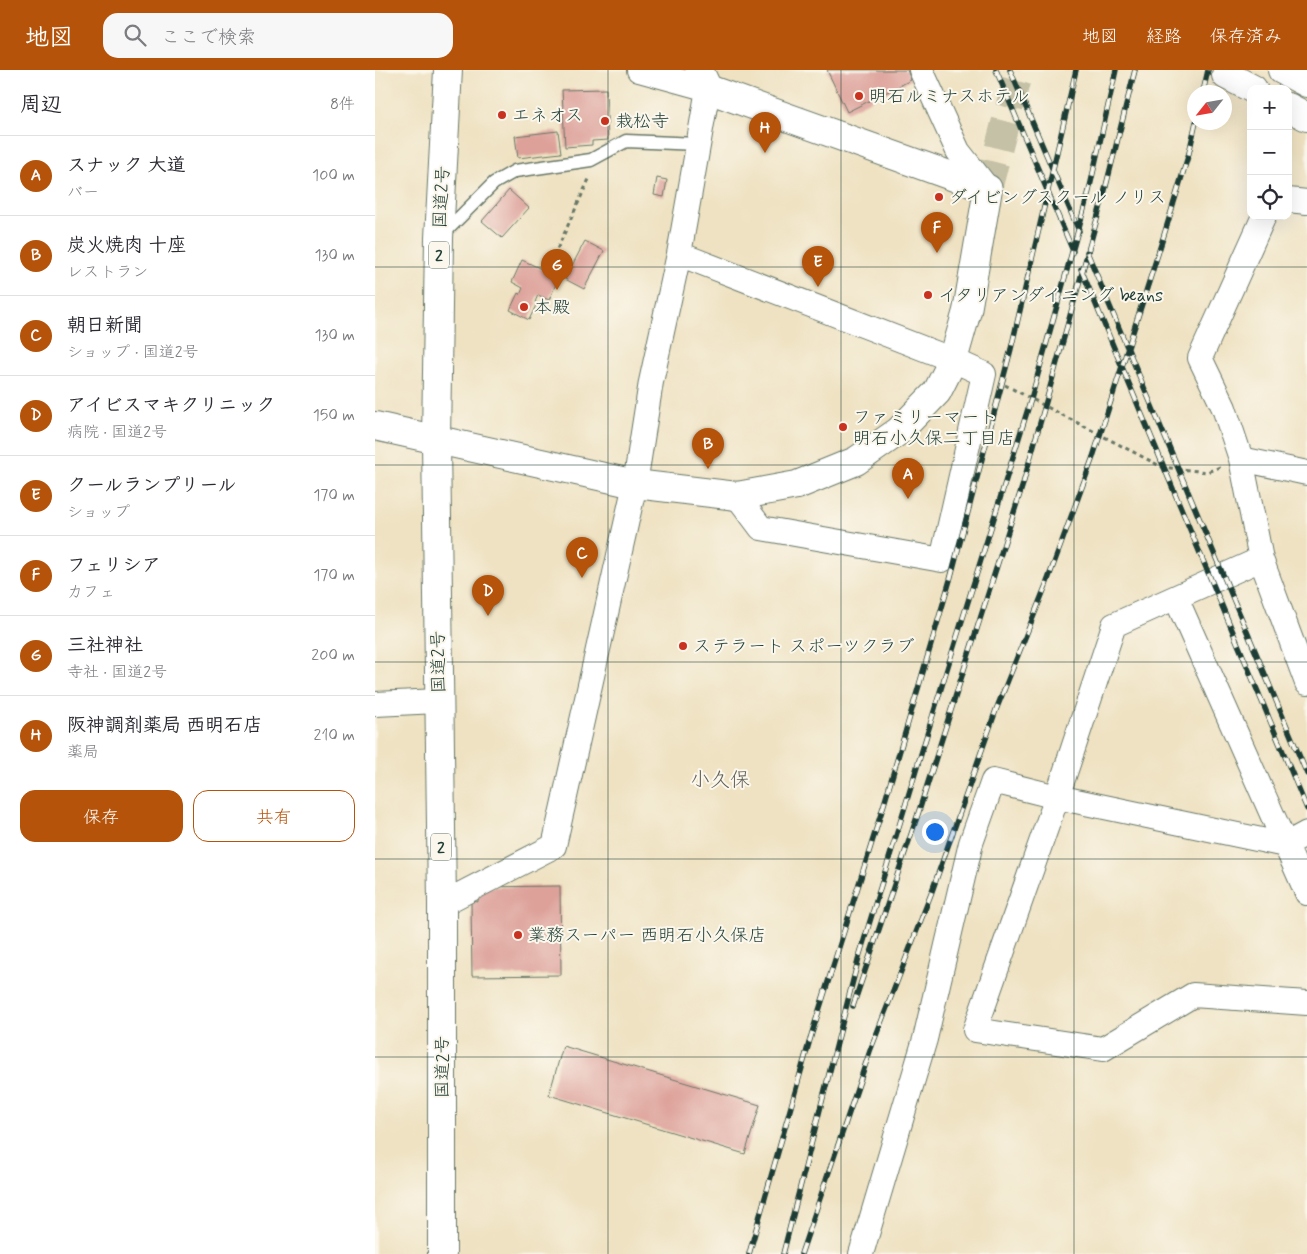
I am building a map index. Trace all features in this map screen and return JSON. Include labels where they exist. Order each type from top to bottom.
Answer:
[{"type":"main road","name":"国道2号","points":[[442,1254],[441,904],[435,441],[439,238],[448,70]]},
{"type":"main road","points":[[1282,70],[1307,83]]},
{"type":"main road","points":[[1226,75],[1247,86]]},
{"type":"main road","points":[[375,426],[435,441],[635,484],[737,496],[797,485],[856,461],[899,431],[937,392],[953,360],[967,311],[989,189],[703,79]]},
{"type":"main road","points":[[1292,109],[1307,117]]},
{"type":"street","points":[[441,904],[554,846],[635,484],[651,382],[679,254],[698,144],[703,79],[639,70]]},
{"type":"street","points":[[921,70],[958,151],[989,189]]},
{"type":"street","points":[[1292,200],[1307,202]]},
{"type":"street","points":[[1262,220],[1200,358],[1224,408],[1241,459],[1261,559],[1307,683]]},
{"type":"street","points":[[679,254],[953,360],[984,374],[942,560],[761,528],[737,496]]},
{"type":"street","points":[[1241,459],[1307,473]]},
{"type":"street","points":[[1261,559],[1114,625],[1057,797],[975,1030],[1103,1050],[1193,995],[1307,1003]]},
{"type":"street","points":[[1176,598],[1307,893]]},
{"type":"street","points":[[375,704],[438,701]]},
{"type":"street","points":[[861,1254],[925,1038],[971,843],[993,781],[1057,797],[1285,845],[1307,833]]},
{"type":"lane","points":[[439,238],[494,183],[515,171],[591,160],[626,141],[698,144]]},
{"type":"path","points":[[554,256],[600,155]]},
{"type":"path","points":[[984,374],[1162,467],[1207,472],[1241,459]]},
{"type":"building","name":"明石ルミナスホテル","points":[[827,70],[907,70],[911,80],[847,112]]},
{"type":"building","points":[[606,89],[608,140],[592,141],[592,145],[565,147],[562,90]]},
{"type":"building","points":[[558,131],[561,153],[518,158],[515,136]]},
{"type":"building","points":[[657,178],[667,180],[664,197],[654,195]]},
{"type":"building","points":[[509,190],[529,208],[502,238],[482,221]]},
{"type":"building","points":[[585,241],[604,251],[584,289],[565,279]]},
{"type":"building","points":[[522,260],[559,277],[549,300],[538,295],[535,302],[537,303],[529,320],[510,310],[518,293],[520,295],[523,288],[512,282]]},
{"type":"building","points":[[560,886],[561,975],[472,976],[471,901],[478,902],[478,887]]},
{"type":"building","points":[[563,1046],[760,1105],[745,1154],[549,1095]]},
{"type":"tunnel","points":[[988,189],[1019,70]]},
{"type":"railway","points":[[996,70],[1073,251]]},
{"type":"railway","points":[[1010,70],[1079,231]]},
{"type":"railway","points":[[749,1254],[811,1036],[885,801],[950,580],[1011,349],[1076,70]]},
{"type":"railway","points":[[783,1254],[859,957],[1031,399],[1089,191],[1116,70]]},
{"type":"railway","points":[[853,1006],[918,814],[1023,484],[1104,194],[1135,70]]},
{"type":"railway","points":[[1205,85],[1208,70]]},
{"type":"railway","points":[[801,1254],[870,1051],[931,894],[996,710],[1046,585],[1093,457],[1164,235],[1194,130]]},
{"type":"railway","points":[[1087,252],[1307,774]]},
{"type":"railway","points":[[1081,269],[1307,809]]},
{"type":"place","name":"明石ルミナスホテル","points":[[859,96]]},
{"type":"place","name":"エネオス","points":[[502,115]]},
{"type":"place","name":"栽松寺","points":[[605,121]]},
{"type":"place","name":"阪神調剤薬局 西明石店","points":[[765,153]]},
{"type":"place","name":"ダイビングスクール ノリス","points":[[939,197]]},
{"type":"place","name":"フェリシア","points":[[937,253]]},
{"type":"place","name":"クールランプリール","points":[[818,287]]},
{"type":"place","name":"三社神社","points":[[557,290]]},
{"type":"place","name":"イタリアンダイニング beans","points":[[928,295]]},
{"type":"place","name":"本殿","points":[[524,307]]},
{"type":"place","name":"ファミリーマート 明石小久保二丁目店","points":[[843,427]]},
{"type":"place","name":"炭火焼肉 十座","points":[[708,469]]},
{"type":"place","name":"スナック 大道","points":[[908,499]]},
{"type":"place","name":"朝日新聞","points":[[582,578]]},
{"type":"place","name":"アイビスマキクリニック","points":[[488,616]]},
{"type":"place","name":"ステラート スポーツクラブ","points":[[683,646]]},
{"type":"place","name":"業務スーパー 西明石小久保店","points":[[518,935]]},
{"type":"district","name":"小久保","points":[[720,779]]}]
